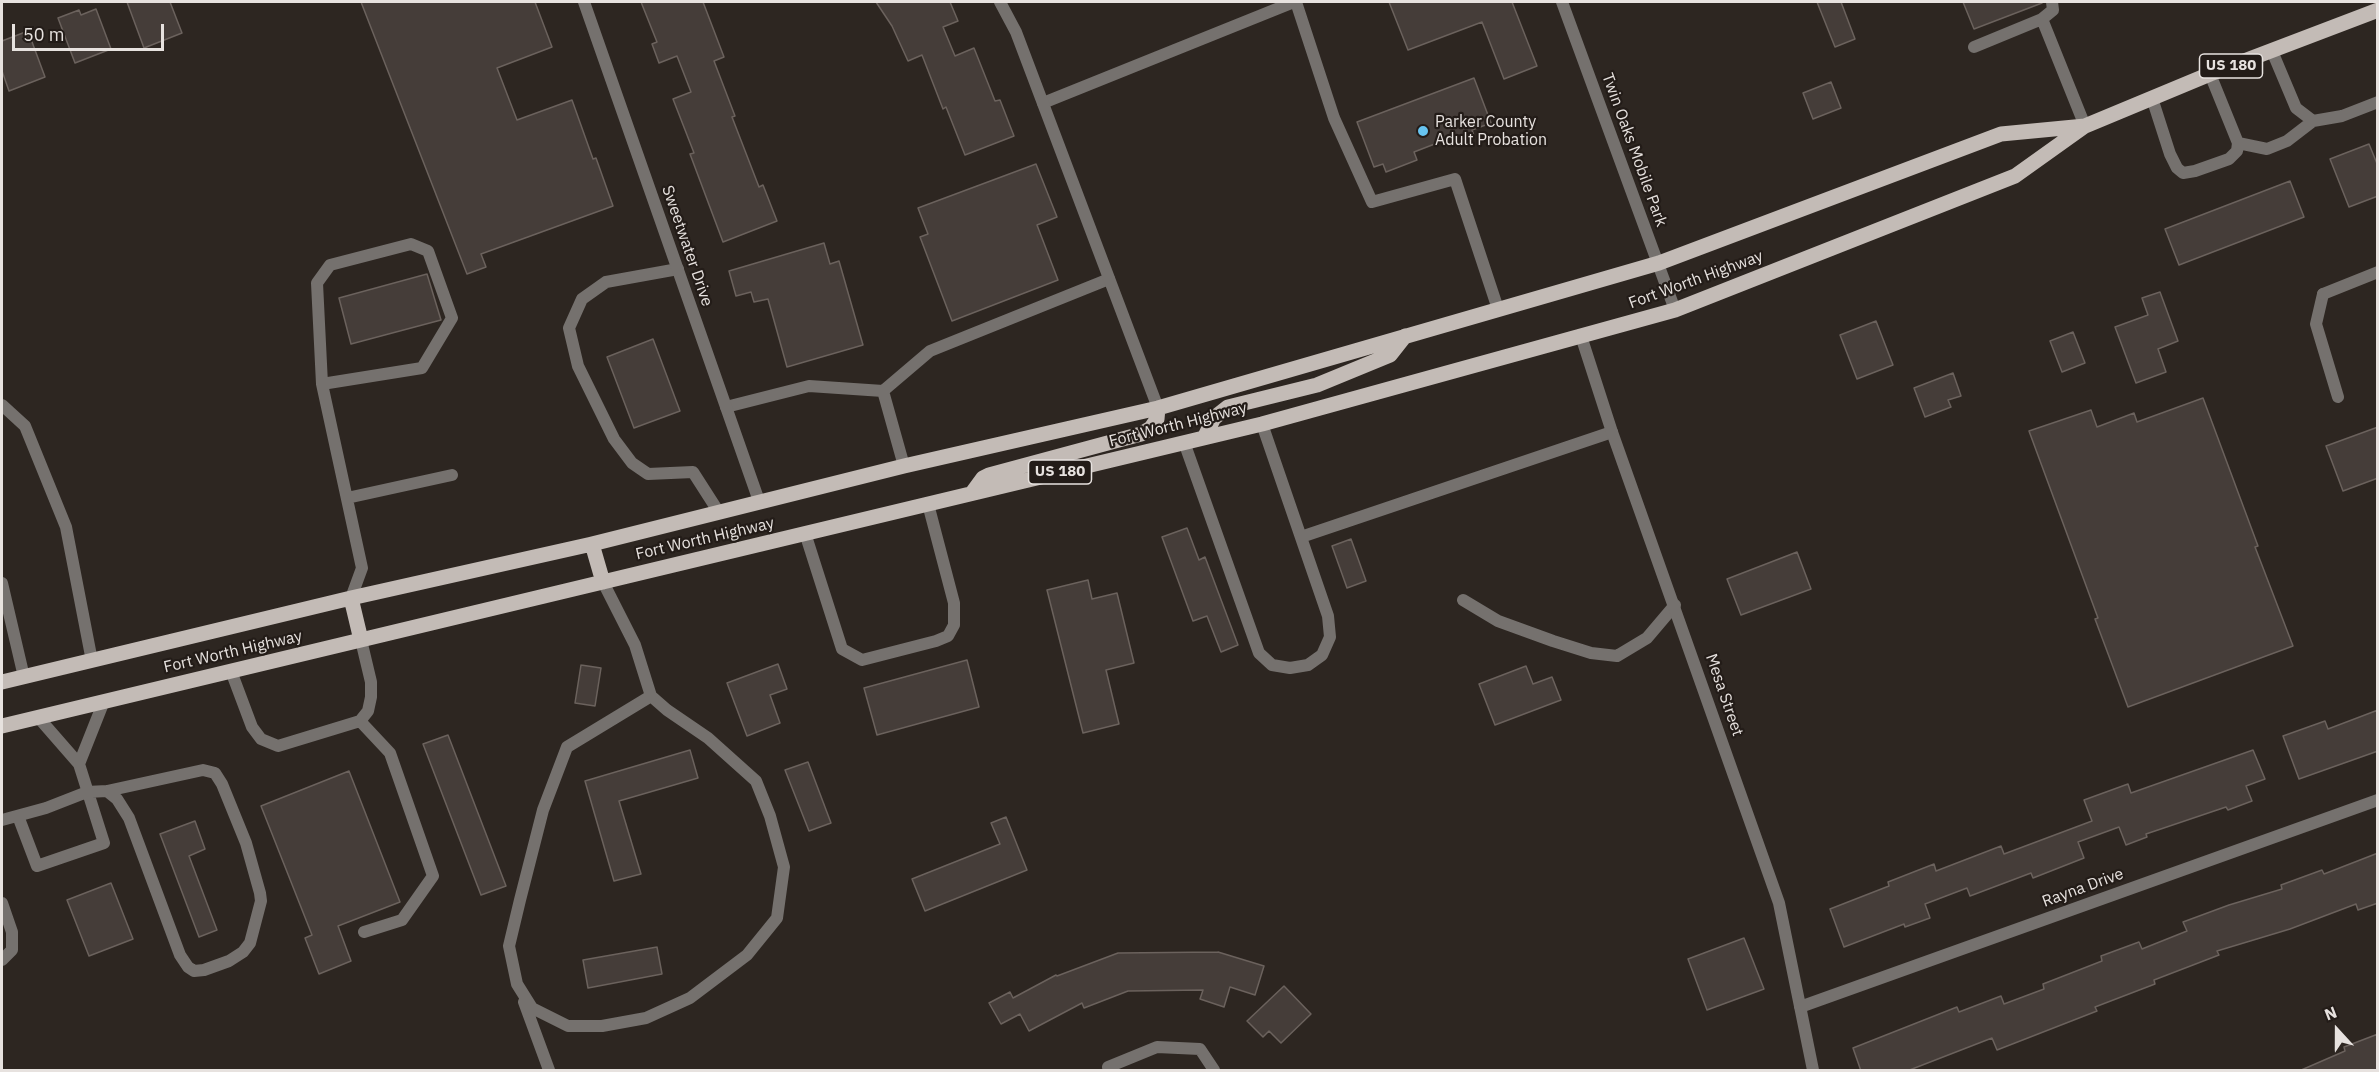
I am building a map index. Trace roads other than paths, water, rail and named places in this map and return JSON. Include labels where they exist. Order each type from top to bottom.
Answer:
[{"type":"main road","name":"Fort Worth Highway","points":[[2,726],[1262,424],[1675,310],[2015,176],[2085,126],[2210,74],[2378,9]]},
{"type":"main road","name":"Fort Worth Highway","points":[[2,682],[351,598],[592,544],[904,466],[1158,408],[1659,263],[2001,134],[2085,126]]},
{"type":"main road","points":[[1204,438],[1214,418],[1228,407],[1317,385],[1389,355],[1405,336]]},
{"type":"main road","points":[[972,493],[983,478],[989,475],[1141,434],[1151,428],[1157,419],[1158,408]]},
{"type":"main road","points":[[592,544],[603,582]]},
{"type":"main road","points":[[351,598],[361,640]]},
{"type":"street","name":"Sweetwater Drive","points":[[584,2],[759,501]]},
{"type":"street","points":[[999,2],[1016,32],[1158,408]]},
{"type":"street","points":[[1042,103],[1295,2],[1334,118],[1372,201],[1455,179],[1498,309]]},
{"type":"street","name":"Twin Oaks Mobile Park","points":[[1562,2],[1675,310]]},
{"type":"street","points":[[1974,46],[2042,20],[2053,10],[2052,2]]},
{"type":"street","points":[[2375,2],[2378,9]]},
{"type":"street","points":[[2042,20],[2085,126]]},
{"type":"street","points":[[2272,51],[2296,108],[2313,121]]},
{"type":"street","points":[[2152,98],[2170,154],[2177,168],[2183,173],[2229,159],[2237,151],[2238,143],[2210,74]]},
{"type":"street","points":[[2238,143],[2267,149],[2287,141],[2313,121],[2343,116],[2378,102]]},
{"type":"street","points":[[322,384],[422,368],[452,318],[428,251],[411,244],[330,265],[317,283],[322,384],[362,568],[351,598]]},
{"type":"street","points":[[678,268],[606,282],[582,299],[569,328],[578,366],[614,439],[632,463],[648,474],[693,472],[718,511]]},
{"type":"street","points":[[2338,397],[2316,324],[2323,294],[2378,272]]},
{"type":"street","points":[[726,406],[809,386],[883,391],[930,351],[1109,279]]},
{"type":"street","name":"Mesa Street","points":[[1581,336],[1612,432],[1779,903],[1814,1071]]},
{"type":"street","points":[[883,391],[904,466]]},
{"type":"street","points":[[2,405],[25,426],[66,527],[92,661]]},
{"type":"street","points":[[1184,442],[1258,653],[1272,665],[1290,668],[1308,665],[1322,655],[1329,637],[1328,616],[1262,424]]},
{"type":"street","points":[[1301,537],[1612,432]]},
{"type":"street","points":[[347,498],[452,475]]},
{"type":"street","points":[[805,533],[842,649],[862,660],[942,639],[948,636],[954,625],[954,603],[928,504]]},
{"type":"street","points":[[517,984],[532,1008],[568,1026],[602,1026],[646,1018],[690,998],[747,955],[777,918],[784,867],[770,816],[756,781],[708,738],[651,696],[635,645],[603,582]]},
{"type":"street","points":[[2,583],[24,677]]},
{"type":"street","points":[[1463,600],[1498,621],[1552,641],[1591,653],[1617,656],[1647,638],[1675,605]]},
{"type":"street","points":[[231,671],[252,727],[261,739],[278,746],[360,721],[368,711],[371,682],[361,640]]},
{"type":"street","points":[[549,1071],[517,984],[509,946],[543,810],[567,747],[651,696]]},
{"type":"street","points":[[79,764],[104,701]]},
{"type":"street","points":[[18,816],[37,866],[104,843],[79,764],[38,717]]},
{"type":"street","points":[[360,721],[390,753],[433,876],[402,920],[364,932]]},
{"type":"street","points":[[2,820],[87,792],[108,791],[203,770],[215,773],[222,784],[246,843],[260,893],[261,901],[250,943],[243,952],[230,961],[204,970],[194,971],[188,967],[180,955],[129,818],[117,799],[108,791]]},
{"type":"street","name":"Rayna Drive","points":[[1800,1007],[2378,800]]},
{"type":"street","points":[[2,903],[12,932],[12,950],[2,960]]},
{"type":"street","points":[[1108,1066],[1157,1047],[1200,1049],[1214,1071]]},
{"type":"place","name":"Parker County Adult Probation","points":[[1423,131]]}]
